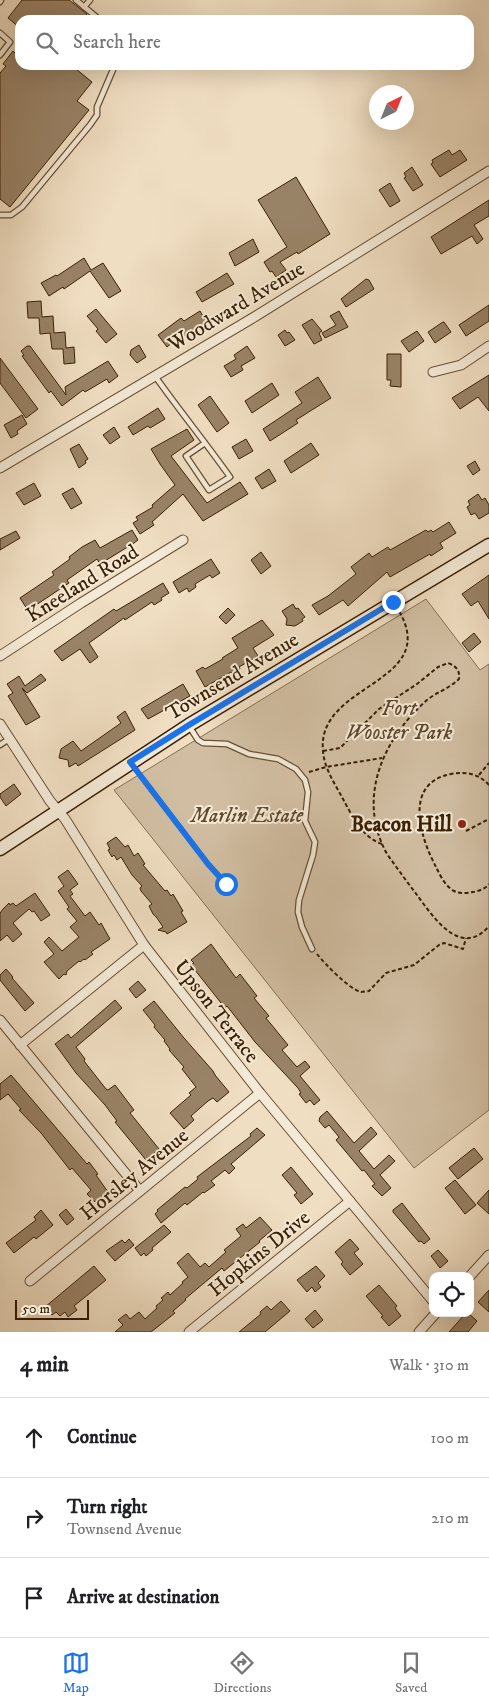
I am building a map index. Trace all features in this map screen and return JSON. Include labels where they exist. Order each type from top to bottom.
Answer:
[{"type":"main road","name":"Townsend Avenue","points":[[0,849],[189,725],[489,545]]},
{"type":"street","name":"Woodward Avenue","points":[[0,468],[256,316],[489,171]]},
{"type":"street","points":[[433,372],[460,365],[489,346]]},
{"type":"street","name":"Kneeland Road","points":[[0,656],[81,603],[184,540]]},
{"type":"street","name":"Upson Terrace","points":[[0,724],[50,801],[65,819],[144,945],[260,1093],[429,1296]]},
{"type":"street","points":[[20,1045],[144,945]]},
{"type":"street","points":[[0,1020],[140,1192]]},
{"type":"street","name":"Horsley Avenue","points":[[30,1282],[260,1093]]},
{"type":"street","name":"Hopkins Drive","points":[[189,1332],[350,1201]]},
{"type":"street","points":[[474,1272],[489,1255]]},
{"type":"street","points":[[419,1332],[432,1317]]},
{"type":"lane","points":[[76,0],[94,15]]},
{"type":"lane","points":[[84,7],[90,0]]},
{"type":"lane","points":[[0,33],[10,42],[0,55]]},
{"type":"lane","points":[[0,215],[11,215],[22,207],[90,125],[97,115],[97,107],[113,70]]},
{"type":"lane","points":[[155,376],[205,443],[230,477],[209,490],[186,456],[205,443]]},
{"type":"lane","points":[[189,725],[198,740],[203,743],[227,744],[249,754],[278,759],[301,774],[305,780],[308,792],[305,821],[314,842],[313,855],[298,900],[298,912],[302,927],[312,949]]},
{"type":"lane","points":[[0,745],[10,738]]},
{"type":"path","points":[[382,844],[368,836],[354,818],[326,767],[323,739],[326,728],[341,706],[389,673],[405,655],[407,642],[406,628],[393,602]]},
{"type":"path","points":[[323,751],[340,748],[379,709],[417,684],[438,667],[448,663],[454,665],[458,670],[458,679],[454,684],[440,690],[427,700],[413,714],[390,744],[382,758],[376,781],[374,799],[375,821],[382,844],[394,864],[433,916],[447,931],[458,937],[475,937],[489,926]]},
{"type":"path","points":[[301,774],[326,767],[382,758]]},
{"type":"path","points":[[130,762],[208,864],[226,884]]},
{"type":"path","points":[[479,776],[489,763]]},
{"type":"path","points":[[489,785],[479,776],[457,772],[442,775],[433,781],[426,790],[420,802],[419,815],[420,826],[432,859],[442,880],[450,888],[455,892],[476,892],[486,888],[489,884]]},
{"type":"path","points":[[466,831],[489,819]]},
{"type":"path","points":[[486,888],[489,893]]},
{"type":"path","points":[[312,949],[325,965],[360,992],[369,991],[386,973],[414,965],[439,945],[444,943],[463,949],[466,938]]},
{"type":"green space","name":"Marlin Estate","points":[[426,599],[480,670],[489,664],[489,1110],[414,1168],[114,790]]},
{"type":"building","points":[[22,0],[69,0],[87,14],[15,15],[15,24],[8,18]]},
{"type":"building","points":[[13,51],[15,53],[15,70],[77,70],[92,82],[77,101],[89,110],[10,207],[0,199],[0,73],[6,66],[3,64]]},
{"type":"building","points":[[449,150],[452,155],[460,150],[467,160],[440,177],[431,164],[433,163],[432,160]]},
{"type":"building","points":[[412,167],[423,185],[413,191],[404,178],[406,177],[404,173]]},
{"type":"building","points":[[296,177],[330,234],[298,254],[297,252],[280,262],[286,270],[276,277],[272,271],[270,272],[264,262],[287,247],[258,200]]},
{"type":"building","points":[[390,183],[400,201],[390,207],[379,190]]},
{"type":"building","points":[[489,200],[489,216],[474,225],[483,239],[477,244],[472,236],[441,254],[431,237]]},
{"type":"building","points":[[253,239],[259,252],[235,266],[229,253]]},
{"type":"building","points":[[84,258],[91,270],[103,263],[121,291],[109,298],[90,271],[64,289],[63,287],[49,296],[41,283],[57,276]]},
{"type":"building","points":[[227,273],[234,284],[202,302],[196,292]]},
{"type":"building","points":[[366,279],[369,280],[374,289],[346,307],[341,299]]},
{"type":"building","points":[[41,301],[42,317],[53,316],[54,333],[65,332],[66,348],[74,347],[75,363],[64,364],[63,349],[52,349],[50,333],[40,334],[39,318],[28,318],[27,302]]},
{"type":"building","points":[[489,305],[489,321],[466,336],[459,325]]},
{"type":"building","points":[[96,309],[117,334],[106,343],[96,331],[98,329],[87,316]]},
{"type":"building","points":[[200,311],[207,323],[182,337],[181,335],[167,347],[158,335],[181,318],[184,321]]},
{"type":"building","points":[[339,311],[348,327],[325,338],[322,333],[336,325],[330,316]]},
{"type":"building","points":[[312,319],[322,331],[319,333],[322,340],[314,344],[302,325]]},
{"type":"building","points":[[443,322],[451,332],[435,343],[428,332]]},
{"type":"building","points":[[285,330],[295,340],[285,346],[278,335]]},
{"type":"building","points":[[417,331],[424,341],[409,352],[401,341]]},
{"type":"building","points":[[139,345],[146,357],[137,363],[130,355],[131,350]]},
{"type":"building","points":[[30,346],[66,395],[65,387],[108,361],[118,376],[109,383],[107,379],[85,392],[83,390],[62,406],[51,391],[49,393],[22,356],[24,355],[21,351]]},
{"type":"building","points":[[247,346],[255,358],[241,366],[243,370],[231,377],[224,366],[236,359],[234,355]]},
{"type":"building","points":[[387,354],[401,354],[401,387],[390,386],[391,380],[387,380]]},
{"type":"building","points":[[0,358],[38,409],[26,418],[0,383]]},
{"type":"building","points":[[489,375],[489,411],[478,397],[460,409],[452,398]]},
{"type":"building","points":[[318,377],[331,398],[296,420],[298,423],[270,441],[263,429],[302,403],[295,392]]},
{"type":"building","points":[[272,383],[279,395],[252,413],[245,401]]},
{"type":"building","points":[[210,396],[229,423],[217,432],[198,405]]},
{"type":"building","points":[[158,408],[165,419],[133,435],[128,427]]},
{"type":"building","points":[[22,415],[27,424],[17,431],[18,434],[11,438],[4,425]]},
{"type":"building","points":[[114,427],[120,437],[110,444],[103,435]]},
{"type":"building","points":[[187,429],[194,440],[171,456],[207,503],[240,482],[248,494],[203,521],[183,494],[152,522],[154,525],[140,534],[133,523],[138,520],[136,517],[153,507],[152,505],[175,485],[151,449]]},
{"type":"building","points":[[246,439],[253,451],[239,459],[232,447]]},
{"type":"building","points":[[311,443],[319,455],[291,473],[284,461]]},
{"type":"building","points":[[79,444],[88,459],[79,468],[70,449]]},
{"type":"building","points":[[475,461],[480,470],[473,475],[467,466]]},
{"type":"building","points":[[269,469],[276,481],[262,489],[255,478]]},
{"type":"building","points":[[34,483],[41,496],[24,505],[16,493]]},
{"type":"building","points":[[73,488],[82,503],[71,509],[62,494]]},
{"type":"building","points":[[478,494],[482,500],[485,498],[489,505],[489,513],[479,519],[475,513],[471,515],[467,507],[470,505],[468,501]]},
{"type":"building","points":[[449,522],[456,533],[440,543],[443,548],[431,556],[430,554],[390,577],[387,572],[348,606],[343,600],[319,615],[312,605],[328,596],[356,574],[351,567],[369,553],[372,557],[388,547],[390,550],[426,530],[433,532]]},
{"type":"building","points":[[132,530],[138,540],[100,564],[97,559],[67,580],[69,583],[27,609],[20,598],[54,575],[52,572],[70,559],[69,557],[82,547],[95,540],[100,548]]},
{"type":"building","points":[[16,531],[20,538],[0,550],[0,539]]},
{"type":"building","points":[[261,552],[271,566],[261,574],[251,560]]},
{"type":"building","points":[[211,559],[220,573],[212,578],[210,575],[195,584],[196,587],[189,592],[187,588],[179,593],[173,582]]},
{"type":"building","points":[[489,575],[489,619],[478,601],[471,606],[462,594]]},
{"type":"building","points":[[163,583],[169,593],[161,598],[162,600],[154,605],[152,602],[125,620],[124,618],[89,643],[98,657],[90,663],[80,649],[62,661],[54,651],[114,609],[116,611]]},
{"type":"building","points":[[293,604],[305,617],[302,619],[303,621],[295,626],[286,625],[287,619],[282,611]]},
{"type":"building","points":[[228,608],[235,615],[226,624],[219,617]]},
{"type":"building","points":[[262,620],[274,635],[253,648],[258,656],[239,667],[240,669],[205,687],[196,671],[203,667],[205,669],[238,648],[232,638]]},
{"type":"building","points":[[474,633],[481,642],[469,652],[462,643]]},
{"type":"building","points":[[41,674],[46,680],[27,693],[22,688],[40,717],[26,725],[8,696],[13,693],[7,684],[19,676],[25,686]]},
{"type":"building","points":[[183,684],[190,696],[148,719],[141,709]]},
{"type":"building","points":[[125,711],[135,730],[78,766],[76,763],[69,767],[68,760],[59,758],[61,749],[73,741],[81,751],[121,723],[117,717]]},
{"type":"building","points":[[14,784],[21,794],[6,806],[0,794]]},
{"type":"building","points":[[116,837],[125,847],[128,845],[134,856],[138,853],[145,864],[143,865],[165,891],[167,890],[171,896],[173,894],[187,922],[167,934],[158,930],[163,927],[149,906],[152,904],[141,891],[140,888],[142,886],[132,875],[121,857],[117,860],[114,855],[112,857],[108,850],[110,849],[107,843]]},
{"type":"building","points":[[68,870],[78,884],[70,890],[73,894],[70,896],[85,916],[90,912],[99,925],[101,923],[110,939],[91,952],[93,954],[85,960],[79,961],[67,971],[66,975],[64,974],[59,979],[44,962],[54,954],[44,942],[49,937],[62,951],[79,937],[70,927],[77,921],[67,909],[69,907],[58,891],[64,886],[58,877]]},
{"type":"building","points":[[35,893],[50,915],[41,921],[34,911],[32,912],[29,909],[13,923],[22,934],[13,942],[7,935],[0,941],[0,913],[9,903],[10,905],[13,903],[16,906]]},
{"type":"building","points":[[211,944],[236,978],[240,974],[257,996],[254,998],[269,1016],[266,1018],[288,1045],[282,1050],[297,1067],[305,1061],[310,1067],[300,1076],[320,1100],[314,1105],[310,1100],[306,1103],[299,1094],[301,1093],[298,1088],[255,1042],[227,1006],[225,1008],[191,965],[194,963],[191,960]]},
{"type":"building","points":[[6,969],[34,1003],[25,1011],[0,980],[0,975]]},
{"type":"building","points":[[138,981],[146,990],[136,998],[129,989]]},
{"type":"building","points":[[115,1000],[122,1008],[76,1047],[85,1059],[84,1061],[106,1089],[108,1090],[115,1085],[134,1110],[130,1113],[159,1149],[146,1160],[115,1122],[117,1121],[105,1105],[76,1073],[55,1044],[68,1034],[71,1038]]},
{"type":"building","points":[[154,1001],[229,1092],[217,1102],[213,1098],[208,1101],[191,1116],[194,1120],[184,1129],[170,1113],[191,1095],[189,1093],[196,1087],[143,1010]]},
{"type":"building","points":[[11,1075],[87,1164],[89,1162],[98,1174],[96,1175],[108,1192],[95,1202],[87,1194],[91,1190],[72,1168],[70,1170],[41,1133],[19,1110],[21,1109],[8,1094],[0,1100],[0,1084]]},
{"type":"building","points":[[327,1111],[354,1143],[371,1127],[377,1134],[359,1151],[374,1169],[389,1155],[395,1161],[380,1175],[391,1188],[382,1196],[372,1186],[375,1184],[364,1170],[362,1171],[336,1140],[339,1137],[329,1125],[325,1128],[319,1121],[320,1117]]},
{"type":"building","points":[[257,1128],[265,1135],[231,1164],[235,1168],[229,1174],[225,1170],[211,1181],[215,1185],[187,1205],[185,1203],[161,1223],[155,1214],[157,1210],[251,1136],[250,1134]]},
{"type":"building","points":[[474,1148],[483,1159],[458,1179],[449,1168]]},
{"type":"building","points":[[291,1167],[313,1194],[301,1204],[294,1195],[297,1193],[282,1175]]},
{"type":"building","points":[[455,1180],[476,1205],[465,1214],[445,1188]]},
{"type":"building","points":[[489,1190],[489,1214],[477,1203]]},
{"type":"building","points":[[402,1203],[430,1239],[424,1244],[421,1241],[419,1242],[393,1212]]},
{"type":"building","points":[[66,1209],[74,1219],[67,1225],[59,1215]]},
{"type":"building","points":[[41,1210],[53,1225],[14,1253],[6,1243],[36,1220],[34,1217]]},
{"type":"building","points":[[260,1217],[272,1230],[224,1271],[222,1268],[185,1299],[173,1311],[175,1313],[151,1332],[115,1332],[123,1325],[118,1320],[126,1314],[130,1319],[139,1312],[145,1319],[157,1308],[156,1306],[163,1300],[161,1298],[168,1292],[170,1295],[183,1283],[188,1277],[177,1263],[188,1253],[200,1267],[205,1263],[209,1267],[226,1252],[224,1250],[241,1236],[236,1229],[243,1224],[246,1228]]},
{"type":"building","points":[[164,1225],[171,1232],[152,1248],[153,1250],[146,1256],[144,1253],[141,1256],[135,1248]]},
{"type":"building","points":[[129,1239],[134,1245],[115,1261],[106,1251],[122,1240],[125,1243]]},
{"type":"building","points":[[350,1239],[359,1249],[354,1253],[363,1264],[350,1275],[341,1264],[343,1262],[335,1252]]},
{"type":"building","points":[[438,1250],[448,1261],[440,1268],[431,1256]]},
{"type":"building","points":[[94,1266],[106,1280],[74,1306],[77,1310],[68,1317],[65,1312],[60,1316],[56,1312],[52,1315],[45,1307]]},
{"type":"building","points":[[316,1266],[325,1276],[318,1283],[321,1287],[315,1292],[312,1287],[307,1292],[297,1280]]},
{"type":"building","points":[[379,1285],[397,1306],[395,1308],[401,1316],[389,1326],[366,1296]]},
{"type":"building","points":[[489,1290],[489,1312],[478,1302]]},
{"type":"building","points":[[281,1301],[290,1311],[265,1332],[239,1332],[261,1314],[260,1312],[267,1306],[271,1310]]},
{"type":"building","points":[[315,1310],[323,1320],[313,1328],[305,1319]]},
{"type":"building","points":[[462,1317],[472,1317],[477,1321],[468,1332],[449,1332]]},
{"type":"place","name":"Beacon Hill","points":[[462,824]]},
{"type":"route","points":[[226,884],[208,864],[130,762],[260,681],[393,602]]},
{"type":"park label","name":"Fort Wooster Park","points":[[399,720]]}]
